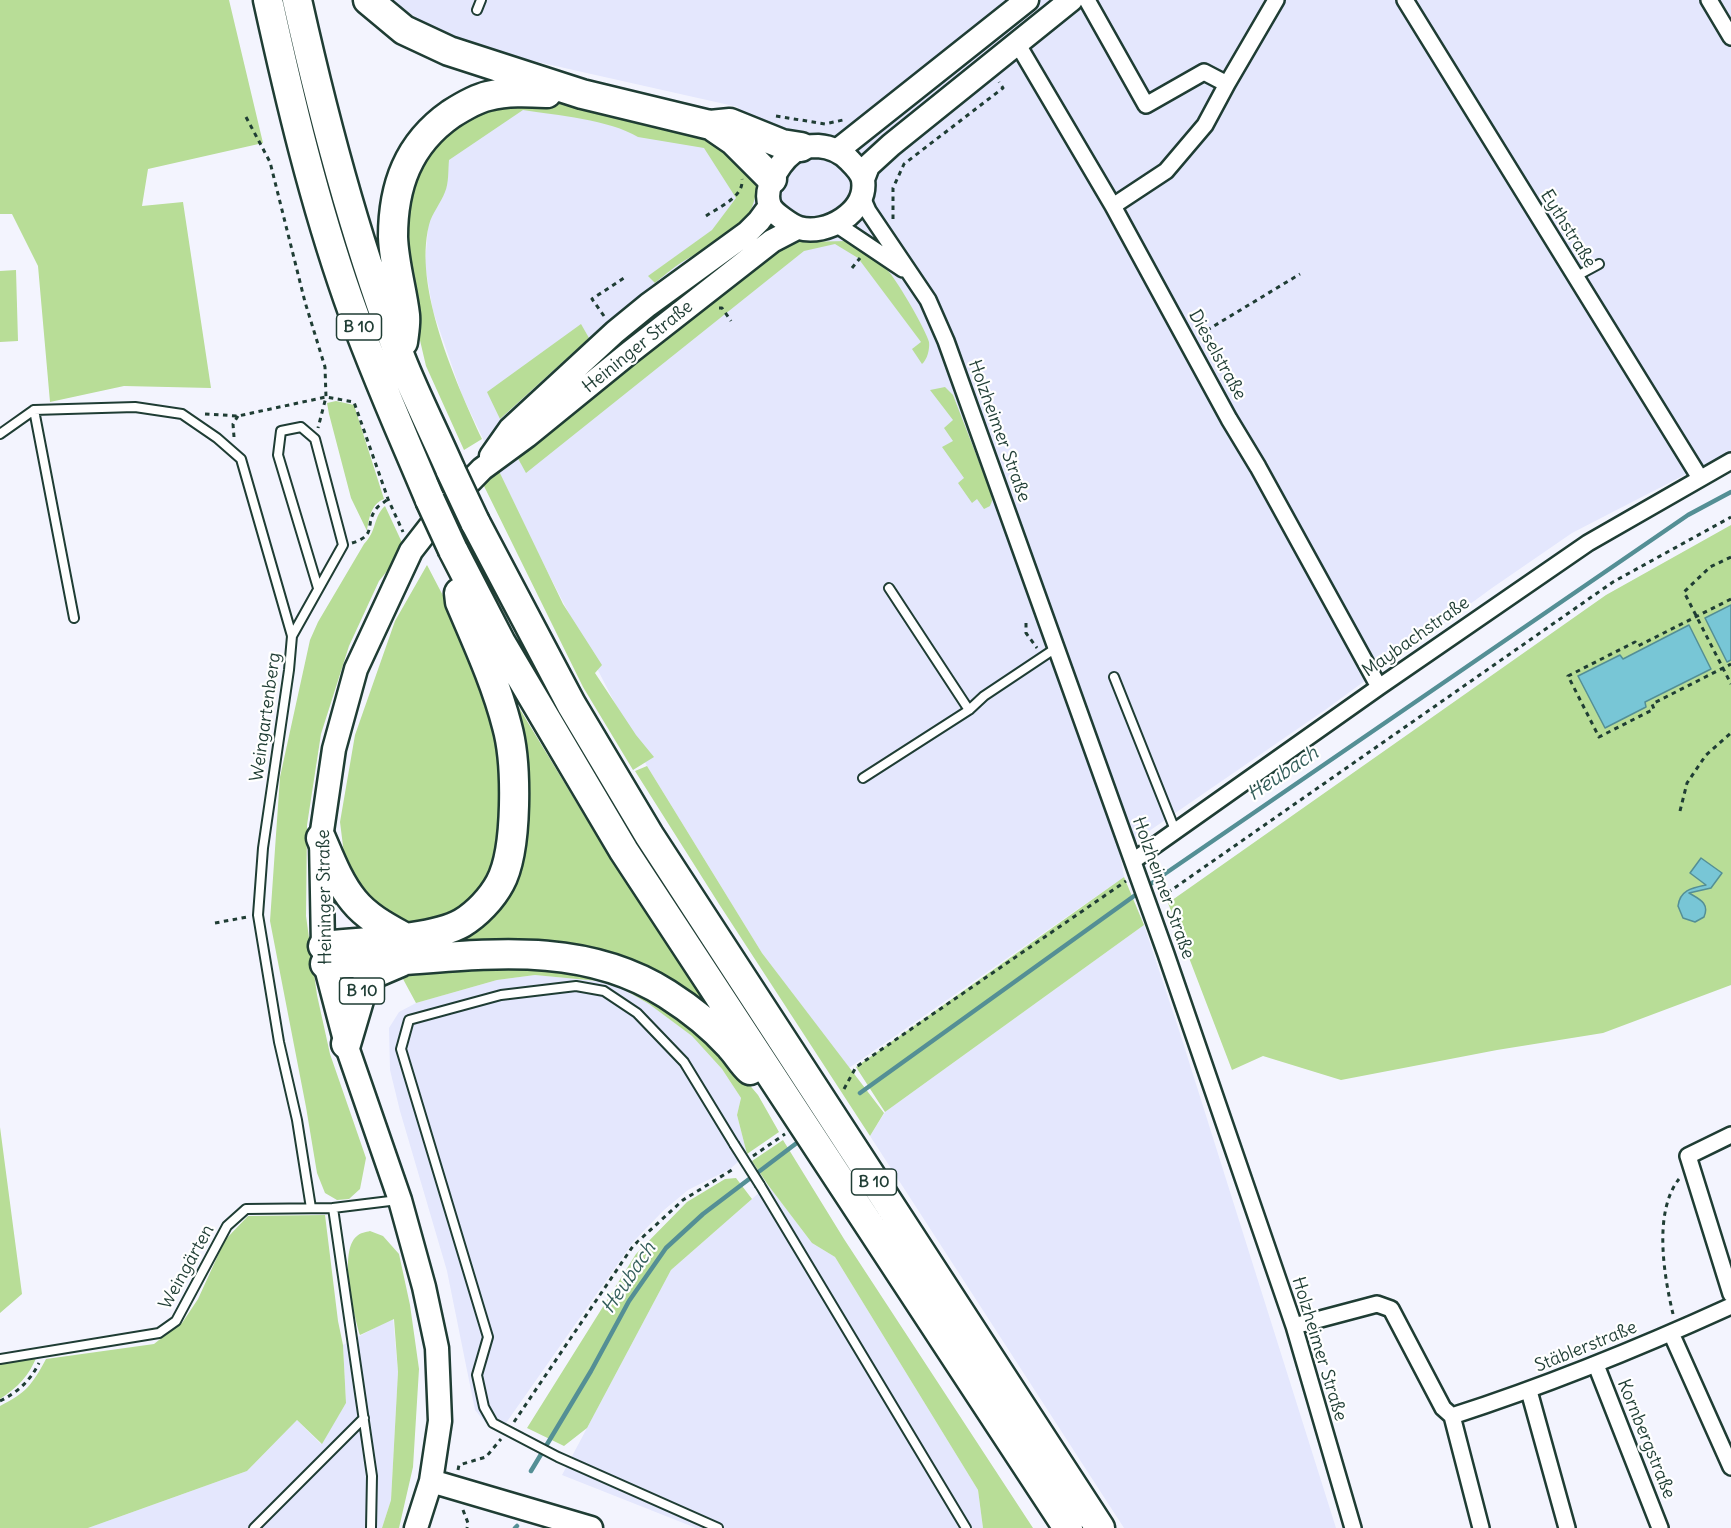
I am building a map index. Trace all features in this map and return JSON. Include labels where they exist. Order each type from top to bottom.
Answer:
[{"type":"highway","name":"B 10","points":[[268,0],[303,147],[347,297],[374,370],[430,500],[506,652],[595,803],[669,920],[1068,1528]]},
{"type":"highway","name":"B 10","points":[[297,0],[312,69],[352,216],[374,282],[402,360],[475,522],[571,704],[655,845],[1101,1528]]},
{"type":"highway","points":[[368,0],[404,30],[448,51],[582,94],[710,125],[730,123],[782,144],[801,147]]},
{"type":"highway","points":[[402,360],[405,316],[396,270],[393,238],[395,203],[407,161],[437,125],[465,105],[485,96],[513,92],[582,94]]},
{"type":"highway","points":[[710,125],[734,141],[771,192]]},
{"type":"highway","points":[[321,838],[336,872],[353,901],[405,948],[464,922],[485,904],[501,882],[508,856],[514,807],[513,760],[508,728],[498,695],[460,602],[453,550]]},
{"type":"highway","name":"B 10","points":[[324,955],[405,948],[551,955],[599,963],[637,977],[667,994],[729,1045],[749,1069],[778,1086]]},
{"type":"highway","name":"B 10","points":[[346,1044],[362,990],[373,975],[405,948]]},
{"type":"main road","points":[[838,150],[1027,0]]},
{"type":"main road","points":[[862,187],[850,161],[838,150],[818,146],[801,147],[780,164],[771,192],[783,218],[797,228],[820,229],[836,224],[856,205],[862,187],[868,166],[1056,8],[1071,0]]},
{"type":"main road","name":"Heininger Straße","points":[[416,1528],[442,1484],[437,1348],[424,1287],[400,1200],[346,1044],[324,955],[321,838],[334,748],[356,669],[411,551],[446,506],[482,469],[510,429],[537,402],[642,310],[747,233],[759,221],[771,192]]},
{"type":"main road","name":"Heininger Straße","points":[[482,469],[528,436],[772,241],[797,228]]},
{"type":"main road","points":[[442,1484],[552,1523],[591,1528]]},
{"type":"street","points":[[1087,0],[1146,105],[1204,72],[1227,84]]},
{"type":"street","points":[[1113,206],[1166,171],[1205,125],[1276,0]]},
{"type":"street","name":"Eythstraße","points":[[1405,0],[1700,478]]},
{"type":"street","points":[[1709,0],[1731,37]]},
{"type":"street","name":"Dieselstraße","points":[[1017,43],[1113,206],[1379,687]]},
{"type":"street","name":"Holzheimer Straße","points":[[862,187],[868,211],[927,300],[946,341],[1149,906],[1294,1326],[1353,1528]]},
{"type":"street","name":"Holzheimer Straße","points":[[836,224],[908,273]]},
{"type":"street","name":"Maybachstraße","points":[[1135,867],[1175,830],[1588,543],[1731,460]]},
{"type":"street","points":[[1731,1135],[1690,1160],[1731,1294]]},
{"type":"street","points":[[1294,1326],[1377,1305],[1391,1309],[1443,1408],[1452,1416],[1481,1528]]},
{"type":"street","name":"Stäblerstraße","points":[[1452,1416],[1529,1391],[1596,1365],[1731,1306]]},
{"type":"street","points":[[1674,1332],[1731,1467]]},
{"type":"street","name":"Kornbergstraße","points":[[1596,1365],[1660,1528]]},
{"type":"street","points":[[1529,1391],[1567,1528]]},
{"type":"lane","points":[[477,10],[481,0]]},
{"type":"lane","points":[[1575,277],[1599,264]]},
{"type":"lane","name":"Weingartenberg","points":[[34,410],[135,407],[182,414],[217,438],[241,459],[292,636],[263,848],[258,915],[279,1042],[297,1120],[311,1208]]},
{"type":"lane","points":[[0,434],[34,410],[74,618]]},
{"type":"lane","points":[[292,636],[344,545],[315,439],[301,427],[281,431],[278,455],[318,588]]},
{"type":"lane","points":[[889,588],[969,710]]},
{"type":"lane","points":[[863,778],[969,710],[984,696],[1056,648]]},
{"type":"lane","points":[[1114,677],[1175,830]]},
{"type":"lane","points":[[718,1528],[558,1457],[493,1423],[484,1407],[477,1375],[488,1337],[401,1049],[410,1020],[501,995],[576,986],[604,991],[637,1013],[684,1062],[966,1528]]},
{"type":"lane","name":"Weingärten","points":[[0,1359],[159,1333],[176,1321],[226,1226],[246,1209],[333,1208],[400,1200]]},
{"type":"lane","points":[[333,1208],[372,1476],[371,1528]]},
{"type":"lane","points":[[254,1528],[364,1418]]},
{"type":"path","points":[[883,232],[893,221],[893,188],[904,164],[1003,88]]},
{"type":"path","points":[[246,117],[270,162],[305,302],[325,367],[327,397],[315,439]]},
{"type":"path","points":[[852,268],[869,246]]},
{"type":"path","points":[[1188,342],[1300,274]]},
{"type":"path","points":[[182,414],[238,416],[327,397],[354,402],[388,499],[411,551]]},
{"type":"path","points":[[344,545],[364,539],[369,533],[376,509],[388,499]]},
{"type":"path","points":[[1149,906],[1613,582],[1731,517]]},
{"type":"path","points":[[1731,557],[1710,567],[1684,592],[1731,684]]},
{"type":"path","points":[[1731,599],[1638,646],[1635,642],[1568,676],[1599,737],[1654,709],[1652,704],[1731,664]]},
{"type":"path","points":[[1026,623],[1026,633],[1042,656]]},
{"type":"path","points":[[1680,811],[1687,783],[1706,755],[1731,733]]},
{"type":"path","points":[[844,1089],[856,1067],[1135,867]]},
{"type":"path","points":[[215,924],[258,915]]},
{"type":"path","points":[[749,1159],[789,1131]]},
{"type":"path","points":[[1674,1332],[1665,1280],[1663,1225],[1672,1188],[1690,1160]]},
{"type":"path","points":[[442,1484],[459,1465],[486,1457],[507,1431],[633,1246],[683,1200],[742,1164]]},
{"type":"path","points":[[0,1401],[23,1387],[32,1377],[45,1351]]},
{"type":"shaded area","points":[[391,0],[1731,0],[1731,451],[1572,533],[1492,588],[1325,710],[1139,838],[1119,849],[1124,877],[849,1068],[762,953],[647,766],[540,557],[462,395],[433,311],[425,265],[431,190],[460,139],[511,109],[588,106],[722,150],[738,107],[520,58],[447,39]]},
{"type":"shaded area","points":[[1144,925],[1336,1528],[1124,1528],[870,1136],[885,1112]]},
{"type":"shaded area","points":[[535,975],[598,981],[623,989],[649,1004],[692,1036],[722,1069],[741,1098],[737,1115],[747,1154],[730,1169],[688,1190],[664,1210],[633,1242],[499,1433],[475,1410],[447,1271],[390,1070],[389,1028],[399,1012],[416,1003],[497,980]]},
{"type":"shaded area","points":[[768,1185],[812,1243],[835,1257],[978,1490],[983,1528],[696,1528],[562,1475],[671,1270]]},
{"type":"shaded area","points":[[393,1318],[398,1372],[391,1500],[382,1528],[88,1528],[247,1471],[297,1420],[321,1444],[346,1403],[343,1345]]},
{"type":"green space","points":[[0,0],[229,0],[263,143],[148,169],[142,206],[183,202],[211,388],[124,386],[50,402],[38,266],[12,214],[0,214]]},
{"type":"green space","points":[[551,101],[587,105],[714,138],[756,179],[756,194],[745,219],[726,237],[680,263],[655,283],[648,276],[712,230],[736,198],[704,148],[638,137],[613,126],[582,119],[523,110],[449,160],[446,188],[429,225],[426,250],[427,277],[440,334],[460,390],[482,439],[464,450],[426,366],[400,255],[418,156],[469,109]]},
{"type":"green space","points":[[848,241],[884,267],[905,295],[929,342],[928,354],[922,364],[912,349],[921,342],[858,258],[835,244],[804,251],[526,473],[515,453],[784,245],[798,242]]},
{"type":"green space","points":[[16,270],[18,341],[0,342],[0,271]]},
{"type":"green space","points":[[581,324],[589,338],[500,419],[487,392]]},
{"type":"green space","points":[[945,387],[953,395],[991,493],[990,506],[984,509],[977,499],[972,503],[958,483],[964,478],[942,447],[953,441],[944,428],[953,420],[930,390]]},
{"type":"green space","points":[[336,401],[354,405],[384,499],[373,508],[367,531],[351,498],[329,414],[327,403]]},
{"type":"green space","points":[[498,469],[563,604],[602,665],[595,673],[636,735],[654,757],[633,770],[583,687],[483,484]]},
{"type":"green space","points":[[385,506],[405,549],[379,581],[349,646],[321,734],[307,825],[306,916],[317,995],[330,1054],[366,1158],[360,1189],[349,1199],[337,1200],[325,1193],[317,1173],[270,921],[280,777],[310,640],[318,622],[371,534],[378,515]]},
{"type":"green space","points":[[1731,525],[1731,985],[1603,1033],[1497,1050],[1341,1080],[1263,1056],[1232,1070],[1168,903],[1606,595]]},
{"type":"green space","points":[[427,565],[476,659],[506,779],[500,859],[471,903],[443,921],[417,923],[391,919],[362,896],[345,862],[340,822],[355,735],[395,621]]},
{"type":"green space","points":[[507,688],[613,863],[714,1012],[634,968],[352,948],[497,901]]},
{"type":"green space","points":[[647,766],[762,953],[884,1113],[870,1136],[635,771]]},
{"type":"green space","points":[[1124,877],[1144,925],[885,1112],[856,1067]]},
{"type":"green space","points":[[515,964],[574,966],[647,990],[719,1049],[758,1095],[779,1132],[747,1154],[737,1115],[741,1098],[722,1069],[692,1036],[649,1004],[623,989],[598,981],[535,975],[497,980],[416,1003],[403,979],[416,972]]},
{"type":"green space","points":[[0,1127],[22,1294],[0,1313]]},
{"type":"green space","points":[[783,1140],[844,1239],[1033,1528],[983,1528],[978,1490],[835,1257],[812,1243],[752,1161]]},
{"type":"green space","points":[[736,1178],[752,1199],[671,1270],[587,1428],[564,1446],[527,1428],[636,1254],[687,1202],[725,1179]]},
{"type":"green space","points":[[325,1215],[343,1345],[346,1403],[322,1444],[297,1420],[247,1471],[88,1528],[0,1528],[0,1406],[28,1387],[46,1359],[154,1344],[182,1323],[198,1299],[225,1240],[248,1216]]},
{"type":"green space","points":[[370,1231],[383,1236],[399,1254],[410,1305],[419,1369],[413,1467],[399,1528],[382,1528],[391,1500],[398,1372],[394,1319],[360,1335],[349,1284],[351,1244],[358,1235]]},
{"type":"green space","points":[[37,1356],[22,1380],[0,1399],[0,1362]]},
{"type":"water","points":[[1731,605],[1731,660],[1727,662],[1705,618]]},
{"type":"water","points":[[1689,625],[1711,669],[1645,702],[1646,707],[1605,728],[1578,676],[1620,655],[1623,659]]},
{"type":"water","points":[[1701,858],[1722,873],[1711,888],[1689,893],[1702,902],[1706,908],[1704,917],[1695,922],[1683,918],[1678,906],[1684,893],[1706,885],[1690,873]]},
{"type":"waterway","name":"Heubach","points":[[860,1093],[1166,873],[1688,515],[1731,492]]},
{"type":"waterway","name":"Heubach","points":[[531,1471],[591,1371],[629,1301],[666,1248],[703,1214],[798,1142]]}]
